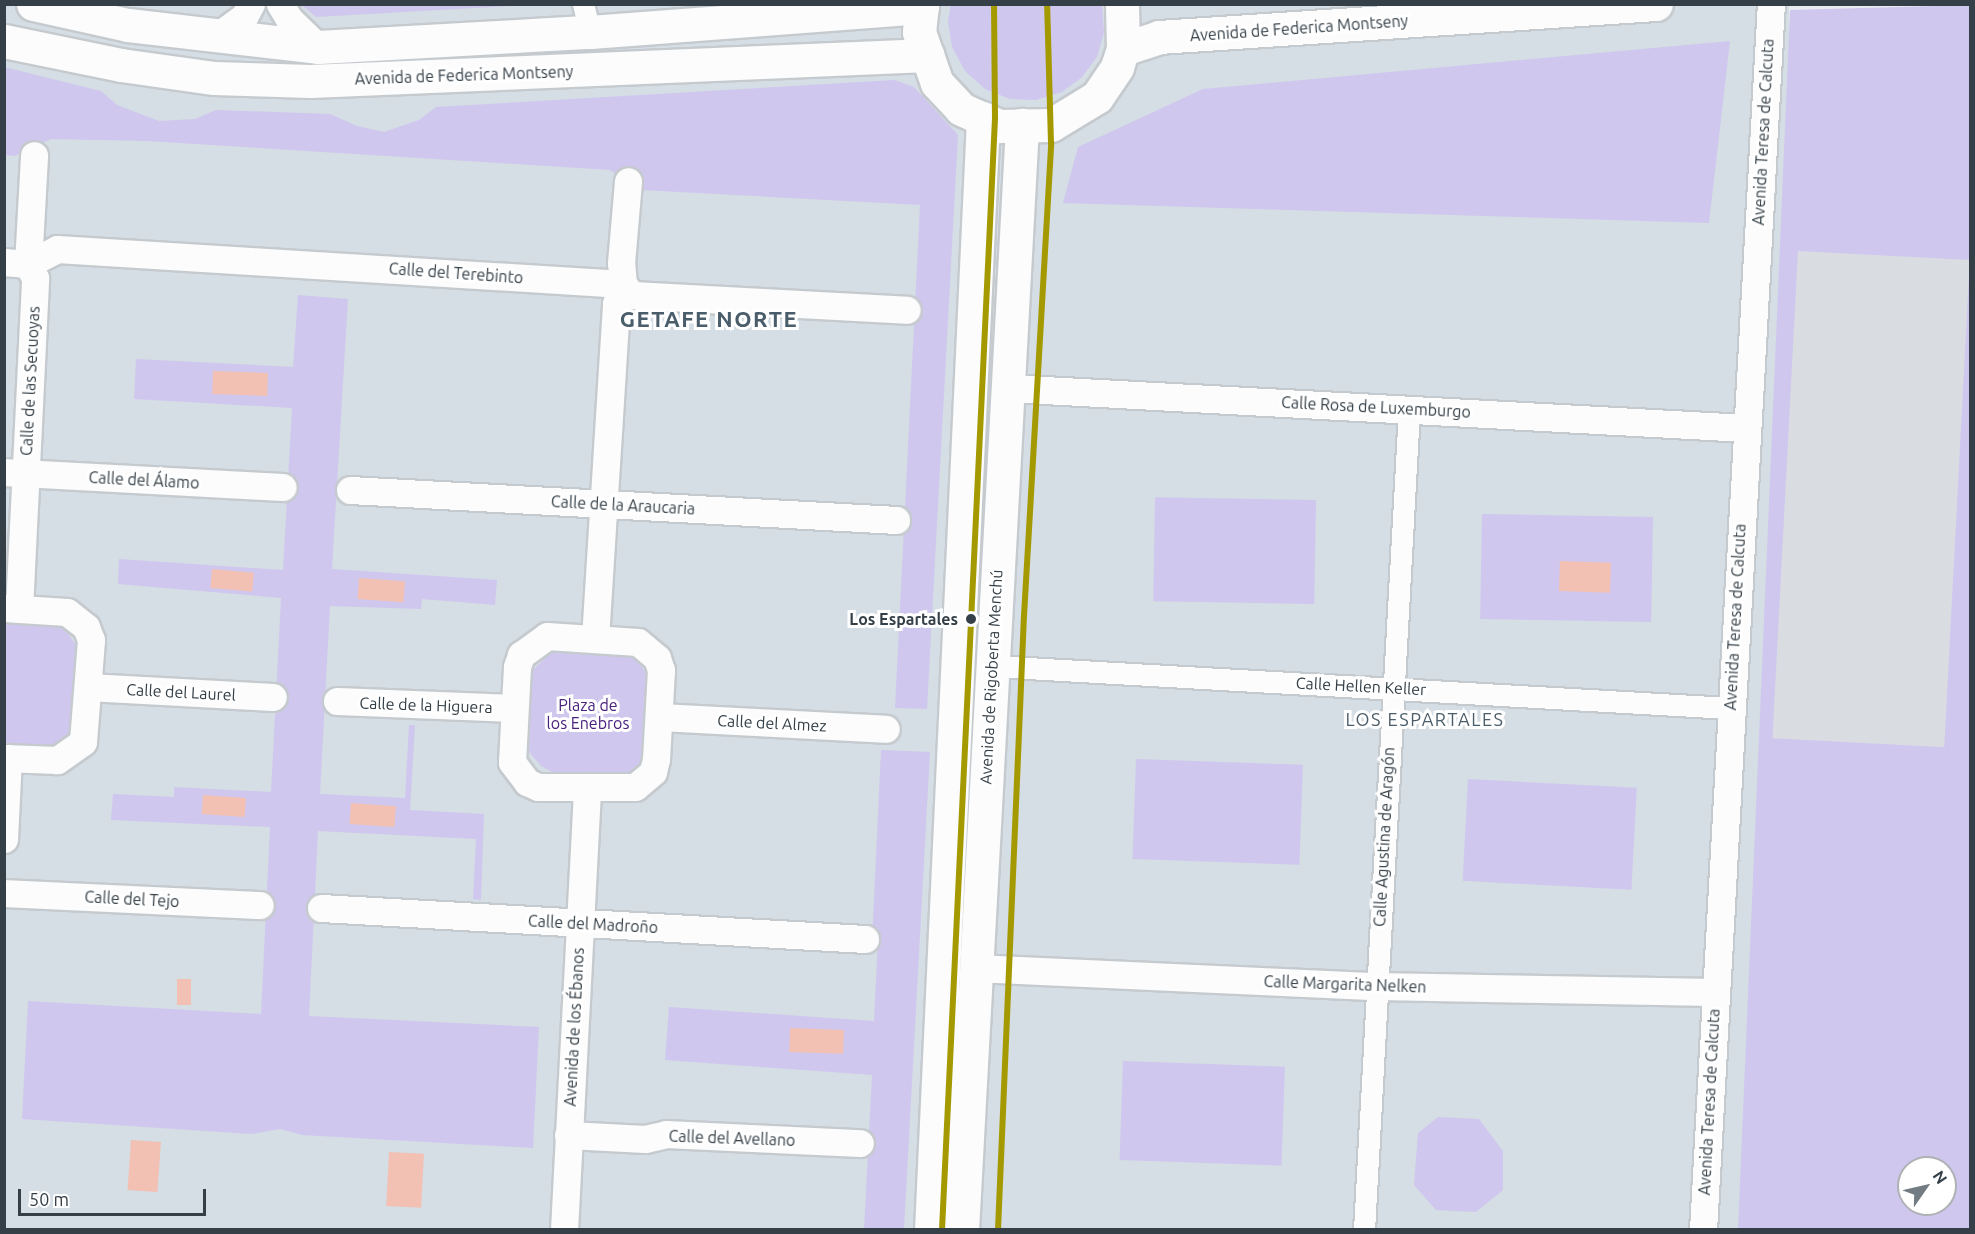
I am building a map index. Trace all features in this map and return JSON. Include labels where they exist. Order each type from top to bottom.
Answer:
[{"type":"street","name":"Avenida de Federica Montseny","points":[[33,4],[128,25],[318,47],[586,18],[922,6]]},
{"type":"street","points":[[216,37],[244,17],[251,4]]},
{"type":"street","points":[[280,4],[289,19],[318,47]]},
{"type":"street","points":[[922,6],[919,33],[937,83],[961,109],[999,126],[1051,125],[1097,97],[1117,67],[1123,48],[1122,4]]},
{"type":"street","name":"Avenida de Federica Montseny","points":[[1123,48],[1159,37],[1656,4]]},
{"type":"street","name":"Avenida Teresa de Calcuta","points":[[1703,1230],[1745,428],[1771,4]]},
{"type":"street","name":"Avenida de Federica Montseny","points":[[4,41],[121,65],[190,75],[310,81],[927,55]]},
{"type":"street","name":"Avenida de Rigoberta Menchú","points":[[931,1230],[983,118]]},
{"type":"street","name":"Avenida de Rigoberta Menchú","points":[[962,1230],[1022,125]]},
{"type":"street","name":"Calle de las Secuoyas","points":[[12,608],[15,473],[35,278],[16,263],[34,155]]},
{"type":"street","points":[[596,639],[616,304],[623,284],[621,263],[628,181]]},
{"type":"street","name":"Calle del Terebinto","points":[[16,263],[57,249],[623,284],[632,295],[907,310]]},
{"type":"street","name":"Calle Rosa de Luxemburgo","points":[[1007,388],[1745,428]]},
{"type":"street","name":"Calle Agustina de Aragón","points":[[1364,1230],[1409,409]]},
{"type":"street","name":"Calle del Álamo","points":[[15,473],[283,487]]},
{"type":"street","name":"Calle de la Araucaria","points":[[350,490],[896,520]]},
{"type":"street","points":[[4,839],[6,758],[57,760],[76,750],[86,729],[91,640],[86,627],[67,612],[12,608]]},
{"type":"street","points":[[547,636],[596,639],[638,642],[657,658],[661,670],[656,759],[646,780],[627,790],[538,786],[519,773],[511,754],[517,667],[521,655],[547,636]]},
{"type":"street","name":"Calle Hellen Keller","points":[[992,666],[1730,708]]},
{"type":"street","name":"Calle del Laurel","points":[[88,687],[273,697]]},
{"type":"street","name":"Calle de la Higuera","points":[[337,701],[514,708]]},
{"type":"street","name":"Calle del Almez","points":[[659,717],[886,729]]},
{"type":"street","name":"Avenida de los Ébanos","points":[[564,1230],[587,789]]},
{"type":"street","name":"Calle del Tejo","points":[[4,893],[260,904]]},
{"type":"street","name":"Calle del Madroño","points":[[321,908],[865,939]]},
{"type":"street","name":"Calle Margarita Nelken","points":[[975,968],[1376,986],[1715,992]]},
{"type":"street","name":"Calle del Avellano","points":[[568,1135],[645,1138],[666,1134],[860,1143]]},
{"type":"shaded area","points":[[5,5],[1789,5],[1789,1230],[5,1230]]},
{"type":"shaded area","points":[[1798,251],[1970,260],[1944,747],[1772,738]]},
{"type":"shaded area","points":[[213,371],[268,373],[267,396],[212,394]]},
{"type":"shaded area","points":[[1560,561],[1611,563],[1610,593],[1559,591]]},
{"type":"shaded area","points":[[212,569],[254,573],[252,592],[210,588]]},
{"type":"shaded area","points":[[359,578],[405,581],[403,602],[358,599]]},
{"type":"shaded area","points":[[203,795],[246,798],[245,817],[202,814]]},
{"type":"shaded area","points":[[351,803],[396,806],[394,827],[350,824]]},
{"type":"shaded area","points":[[177,979],[191,979],[191,1005],[177,1005]]},
{"type":"shaded area","points":[[790,1028],[844,1030],[843,1054],[789,1052]]},
{"type":"shaded area","points":[[131,1140],[161,1142],[157,1192],[128,1190]]},
{"type":"shaded area","points":[[389,1152],[424,1154],[421,1208],[386,1206]]},
{"type":"green space","points":[[951,4],[1102,5],[1104,32],[1097,57],[1082,77],[1062,92],[1036,100],[1010,99],[985,89],[965,71],[952,47],[948,21]]},
{"type":"green space","points":[[302,5],[527,5],[316,17]]},
{"type":"green space","points":[[1970,5],[1970,1229],[1738,1230],[1790,10]]},
{"type":"green space","points":[[1730,41],[1709,223],[1063,203],[1078,147],[1203,89]]},
{"type":"green space","points":[[4,67],[101,91],[117,105],[159,121],[195,119],[216,110],[330,114],[357,126],[384,132],[419,120],[436,107],[895,80],[914,87],[958,135],[927,709],[895,708],[920,205],[641,190],[610,170],[147,141],[51,139],[15,156],[5,155]]},
{"type":"green space","points":[[298,295],[348,299],[332,569],[497,580],[495,605],[422,599],[421,609],[330,606],[320,794],[405,798],[409,725],[415,725],[410,810],[484,814],[481,900],[473,899],[476,839],[318,831],[309,1016],[539,1027],[533,1148],[302,1135],[280,1129],[252,1134],[22,1119],[28,1001],[261,1014],[270,827],[111,820],[113,794],[174,797],[174,787],[271,792],[281,598],[118,584],[119,559],[283,570],[292,408],[134,399],[136,359],[293,367]]},
{"type":"green space","points":[[1155,497],[1316,500],[1314,604],[1153,601]]},
{"type":"green space","points":[[1482,514],[1653,517],[1651,622],[1480,619]]},
{"type":"green space","points":[[4,622],[61,624],[76,645],[74,726],[66,738],[51,748],[5,745]]},
{"type":"green space","name":"Plaza de los Enebros","points":[[552,651],[631,654],[639,662],[647,675],[644,756],[636,769],[621,778],[554,773],[541,766],[529,752],[532,671]]},
{"type":"green space","points":[[881,750],[930,752],[904,1229],[864,1229],[872,1075],[665,1060],[669,1007],[874,1021],[878,939],[872,938]]},
{"type":"green space","points":[[1136,759],[1303,765],[1299,865],[1133,859]]},
{"type":"green space","points":[[1468,779],[1637,788],[1631,890],[1463,881]]},
{"type":"green space","points":[[1123,1061],[1285,1067],[1281,1166],[1120,1160]]},
{"type":"green space","points":[[1438,1117],[1479,1119],[1503,1151],[1503,1190],[1476,1212],[1436,1210],[1414,1185],[1418,1133]]},
{"type":"transit line","points":[[942,1230],[995,118],[994,4]]},
{"type":"transit line","points":[[998,1230],[1024,616],[1051,143],[1047,4]]},
{"type":"place","name":"Los Espartales","points":[[971,619]]},
{"type":"district","name":"GETAFE NORTE","points":[[709,319]]},
{"type":"district","name":"LOS ESPARTALES","points":[[1425,719]]}]
